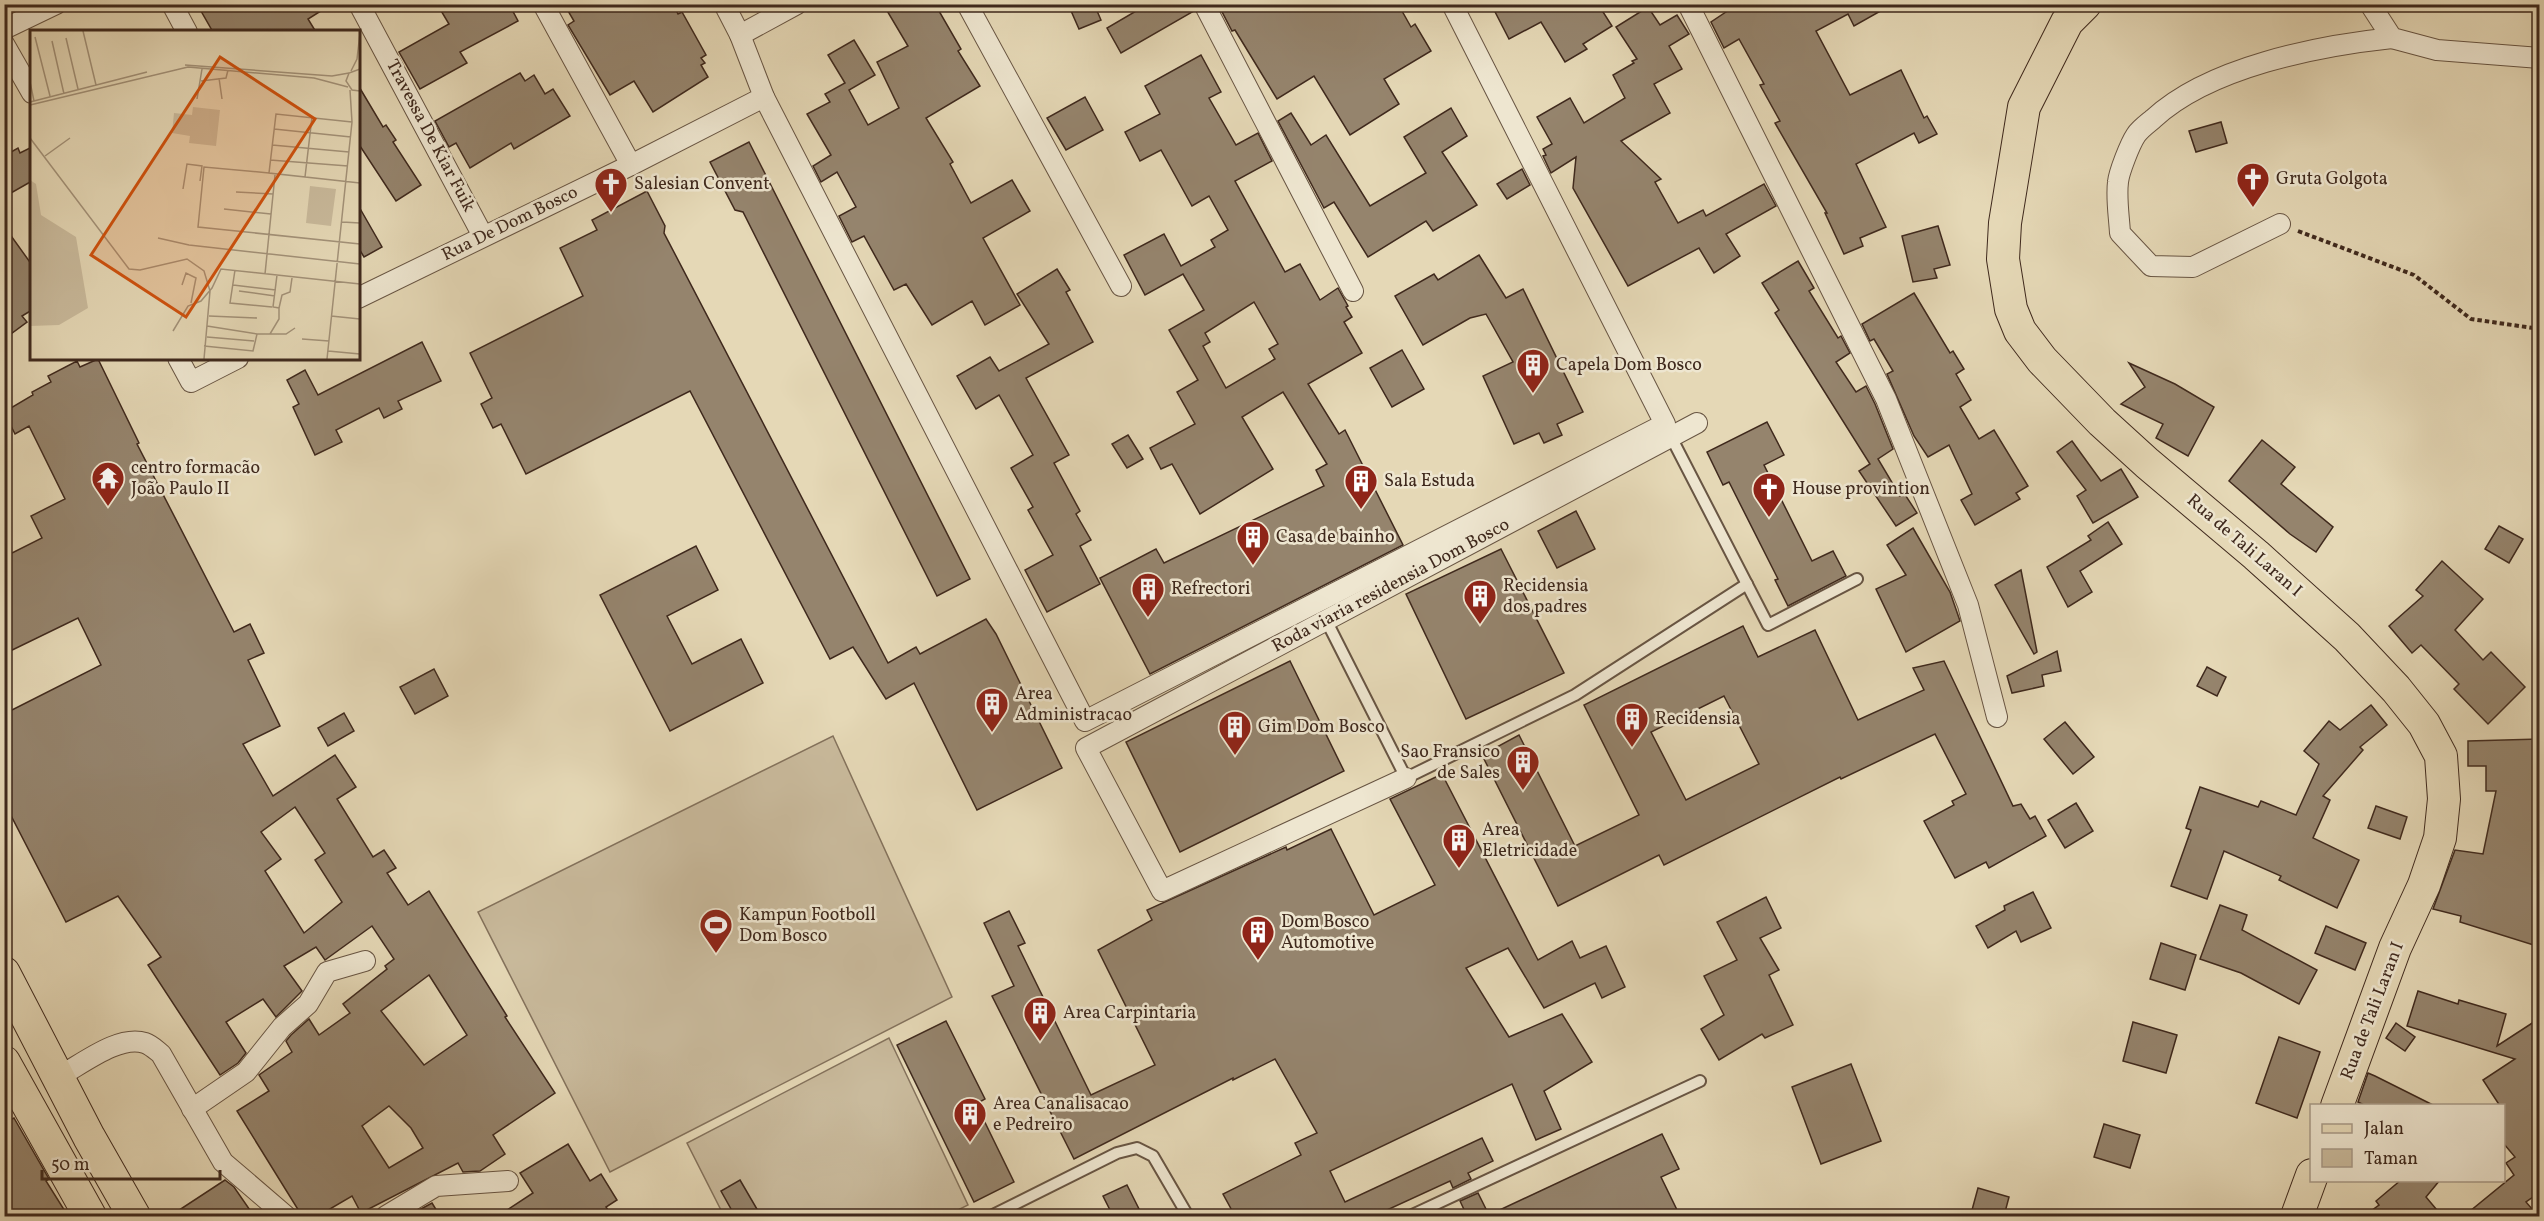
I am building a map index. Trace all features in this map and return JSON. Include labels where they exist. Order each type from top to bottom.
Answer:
[{"type":"main road","name":"Rua de Tali Laran I","points":[[2085,4],[2067,22],[2024,107],[2005,223],[2003,259],[2011,309],[2020,331],[2043,360],[2117,436],[2256,555],[2347,637],[2396,689],[2424,724],[2441,756],[2444,799],[2440,838],[2424,885],[2395,948],[2338,1104]]},
{"type":"main road","points":[[4,973],[134,1216]]},
{"type":"main road","points":[[4,1062],[90,1216]]},
{"type":"main road","points":[[2296,1216],[2310,1180]]},
{"type":"street","points":[[4,29],[56,4]]},
{"type":"street","points":[[172,4],[186,30]]},
{"type":"street","name":"Travessa De Kiar Fuik","points":[[359,4],[483,236]]},
{"type":"street","points":[[543,4],[631,165]]},
{"type":"street","points":[[724,4],[740,35],[764,97],[1085,721],[1317,602],[1668,430],[1452,4]]},
{"type":"street","points":[[740,35],[797,4]]},
{"type":"street","points":[[968,4],[1121,286]]},
{"type":"street","points":[[1204,4],[1353,291]]},
{"type":"street","points":[[1688,4],[1886,399],[1968,606],[1997,717]]},
{"type":"street","points":[[2370,4],[2392,38]]},
{"type":"street","points":[[2280,224],[2193,267],[2151,266],[2120,232],[2118,181],[2136,135],[2163,110],[2194,90],[2279,57],[2358,41],[2392,38],[2437,50],[2540,58]]},
{"type":"street","points":[[4,44],[30,90]]},
{"type":"street","name":"Rua De Dom Bosco","points":[[360,297],[631,165],[764,97]]},
{"type":"street","points":[[179,360],[191,382],[234,360]]},
{"type":"street","name":"Roda viaria residensia Dom Bosco","points":[[1406,778],[1162,891],[1086,748],[1326,621],[1668,430],[1696,423]]},
{"type":"street","points":[[192,1109],[246,1072],[282,1027],[308,1004],[327,972],[365,961]]},
{"type":"street","points":[[58,1077],[117,1044],[129,1041],[147,1043],[161,1054],[223,1162],[286,1216]]},
{"type":"street","points":[[386,1216],[436,1186],[508,1181]]},
{"type":"lane","points":[[1668,430],[1768,625],[1857,579]]},
{"type":"lane","points":[[1317,602],[1406,778],[1575,695],[1747,584]]},
{"type":"lane","points":[[1410,1216],[1700,1081]]},
{"type":"lane","points":[[991,1216],[1117,1153],[1137,1148],[1153,1156],[1188,1216]]},
{"type":"path","points":[[2280,224],[2414,274],[2470,319],[2540,330]]},
{"type":"green space","name":"Kampun Footboll Dom Bosco","points":[[833,736],[952,997],[610,1172],[478,912]]},
{"type":"green space","points":[[889,1038],[968,1205],[946,1216],[724,1216],[687,1143]]},
{"type":"building","points":[[197,4],[332,4],[308,19],[315,30],[212,30]]},
{"type":"building","points":[[437,4],[509,4],[518,21],[460,52],[467,63],[420,89],[399,52],[449,24]]},
{"type":"building","points":[[564,4],[673,4],[678,14],[682,12],[706,55],[701,58],[705,63],[701,65],[708,77],[653,112],[634,81],[610,95],[568,25],[574,21]]},
{"type":"building","points":[[883,4],[935,4],[961,49],[958,51],[980,86],[926,118],[953,162],[950,164],[971,203],[1012,180],[1030,211],[983,238],[1020,305],[985,325],[972,301],[932,325],[906,284],[894,290],[864,236],[852,242],[839,216],[856,207],[837,172],[821,182],[813,166],[831,155],[807,114],[830,102],[825,94],[845,83],[828,55],[854,40],[875,75],[849,90],[868,125],[899,108],[877,62],[908,46]]},
{"type":"building","points":[[1068,4],[1094,4],[1101,20],[1079,29]]},
{"type":"building","points":[[1148,4],[1192,4],[1194,11],[1121,53],[1107,28]]},
{"type":"building","points":[[1218,4],[1398,4],[1411,27],[1415,24],[1431,51],[1384,79],[1399,104],[1350,135],[1314,76],[1277,99],[1235,30],[1232,31]]},
{"type":"building","points":[[1491,4],[1598,4],[1612,26],[1583,44],[1587,49],[1565,62],[1541,22],[1509,39]]},
{"type":"building","points":[[1738,4],[1893,4],[1854,26],[1848,14],[1816,31],[1850,95],[1901,70],[1924,118],[1927,116],[1937,134],[1919,143],[1914,133],[1856,164],[1886,227],[1860,238],[1863,246],[1844,254],[1825,213],[1827,213],[1775,123],[1780,121],[1760,85],[1764,84],[1739,39],[1724,48],[1711,22]]},
{"type":"building","points":[[1648,7],[1660,25],[1677,15],[1689,34],[1669,46],[1682,69],[1654,84],[1670,113],[1621,141],[1661,179],[1655,182],[1678,223],[1703,210],[1706,216],[1764,184],[1776,206],[1726,234],[1740,256],[1714,273],[1699,248],[1628,286],[1573,188],[1576,157],[1551,173],[1543,156],[1546,155],[1543,149],[1552,144],[1537,117],[1570,98],[1584,123],[1625,98],[1613,75],[1637,59],[1616,27]]},
{"type":"building","points":[[1201,55],[1221,92],[1209,98],[1236,145],[1258,133],[1272,161],[1235,181],[1285,272],[1300,264],[1320,300],[1338,288],[1348,306],[1346,307],[1352,317],[1344,322],[1362,353],[1308,384],[1339,434],[1345,430],[1403,545],[1150,674],[1100,578],[1156,549],[1164,563],[1324,486],[1316,470],[1327,464],[1283,392],[1242,417],[1273,469],[1200,514],[1172,464],[1161,469],[1150,448],[1195,424],[1177,392],[1198,380],[1169,330],[1204,310],[1183,274],[1145,295],[1124,255],[1164,234],[1181,266],[1215,247],[1211,240],[1228,230],[1209,196],[1192,206],[1161,150],[1140,161],[1125,132],[1160,114],[1145,86]],"holes":[[[1254,302],[1278,344],[1269,349],[1275,359],[1226,388],[1203,346],[1210,342],[1205,333]]]},
{"type":"building","points":[[520,73],[525,81],[534,75],[545,94],[553,89],[570,116],[514,149],[511,143],[470,168],[456,143],[449,147],[435,121]]},
{"type":"building","points":[[360,88],[383,127],[386,125],[396,140],[393,142],[421,185],[396,201],[360,146]]},
{"type":"building","points":[[1085,97],[1103,130],[1066,150],[1047,118]]},
{"type":"building","points":[[1451,108],[1467,136],[1442,152],[1477,205],[1433,231],[1426,221],[1368,257],[1334,202],[1324,208],[1278,121],[1291,113],[1311,145],[1326,135],[1370,206],[1426,173],[1404,137]]},
{"type":"building","points":[[2221,122],[2227,143],[2196,152],[2189,131]]},
{"type":"building","points":[[749,142],[970,579],[937,596],[743,212],[735,210],[710,162]]},
{"type":"building","points":[[18,148],[20,153],[30,148],[30,182],[4,197],[4,156]]},
{"type":"building","points":[[1522,169],[1530,185],[1507,199],[1497,184]]},
{"type":"building","points":[[647,191],[665,226],[664,233],[888,663],[916,647],[920,654],[986,619],[996,634],[1062,768],[977,810],[914,683],[886,699],[853,647],[830,659],[690,391],[526,474],[501,424],[493,428],[481,404],[492,398],[470,353],[583,296],[560,248],[597,230],[592,220]]},
{"type":"building","points":[[360,208],[382,247],[364,257],[360,250]]},
{"type":"building","points":[[4,226],[30,262],[30,311],[22,316],[27,322],[4,339]]},
{"type":"building","points":[[1938,226],[1950,265],[1934,269],[1937,278],[1913,282],[1902,236]]},
{"type":"building","points":[[1479,255],[1506,298],[1523,289],[1583,412],[1557,424],[1562,435],[1544,443],[1539,433],[1514,444],[1483,376],[1513,362],[1486,314],[1470,318],[1423,345],[1395,296],[1434,274],[1438,280]]},
{"type":"building","points":[[1798,261],[1814,288],[1809,291],[1838,338],[1841,336],[1850,353],[1836,362],[1856,392],[1866,386],[1875,404],[1893,449],[1878,459],[1900,496],[1904,493],[1917,513],[1896,526],[1859,471],[1870,464],[1775,313],[1779,310],[1762,283]]},
{"type":"building","points":[[1057,269],[1070,290],[1066,292],[1093,342],[1026,378],[1069,455],[1054,463],[1080,511],[1076,514],[1091,540],[1080,546],[1100,584],[1047,612],[1025,570],[1053,555],[1028,510],[1033,507],[1011,468],[1033,455],[999,395],[976,409],[957,376],[990,357],[999,371],[1049,344],[1017,294]]},
{"type":"building","points":[[1914,293],[1950,353],[1953,351],[1964,369],[1956,374],[1971,400],[1960,407],[1979,439],[1994,430],[2028,486],[2016,493],[2020,499],[1975,525],[1961,500],[1972,494],[1949,445],[1928,457],[1914,436],[1887,374],[1893,371],[1874,339],[1870,341],[1862,324]]},
{"type":"building","points":[[422,342],[441,381],[398,401],[402,409],[384,418],[379,408],[336,430],[342,442],[315,455],[293,407],[299,404],[287,380],[305,370],[318,395]]},
{"type":"building","points":[[1402,350],[1424,389],[1392,407],[1370,368]]},
{"type":"building","points":[[98,360],[139,443],[137,444],[234,632],[250,624],[264,653],[248,660],[280,726],[243,744],[273,796],[335,755],[356,787],[337,799],[373,857],[384,850],[396,868],[387,873],[408,905],[429,891],[507,1016],[505,1017],[555,1093],[493,1135],[505,1154],[480,1171],[463,1172],[458,1163],[361,1213],[352,1196],[318,1216],[302,1216],[237,1111],[269,1091],[259,1075],[292,1052],[286,1041],[291,1035],[309,1019],[319,1035],[350,1013],[343,1004],[387,969],[385,966],[394,959],[372,926],[325,960],[316,947],[284,966],[302,991],[276,1017],[263,999],[226,1022],[246,1053],[238,1063],[220,1075],[148,965],[161,957],[118,896],[66,922],[4,802],[4,714],[101,665],[78,618],[4,654],[4,557],[42,538],[31,516],[65,499],[29,426],[15,434],[4,412],[51,382],[48,376],[77,361],[80,367]],"holes":[[[295,807],[325,853],[315,860],[342,902],[304,933],[265,871],[281,859],[261,832]],[[429,975],[467,1035],[424,1065],[381,1011]],[[389,1106],[411,1128],[423,1148],[389,1168],[362,1126]]]},
{"type":"building","points":[[2129,363],[2175,384],[2214,407],[2188,456],[2156,438],[2163,424],[2121,404],[2145,387]]},
{"type":"building","name":"House provintion","points":[[1767,422],[1784,455],[1764,465],[1812,561],[1833,551],[1846,576],[1788,606],[1775,580],[1778,579],[1729,482],[1723,485],[1707,452]]},
{"type":"building","points":[[1128,435],[1143,459],[1127,468],[1112,444]]},
{"type":"building","points":[[2262,440],[2295,467],[2281,484],[2333,527],[2316,552],[2290,534],[2229,481]]},
{"type":"building","points":[[2072,441],[2101,481],[2121,469],[2138,497],[2093,523],[2077,496],[2086,490],[2057,452]]},
{"type":"building","points":[[1576,511],[1595,549],[1557,568],[1538,531]]},
{"type":"building","points":[[2108,522],[2122,544],[2080,571],[2092,592],[2068,607],[2047,567],[2091,540],[2088,536]]},
{"type":"building","points":[[2499,526],[2523,539],[2509,563],[2485,549]]},
{"type":"building","points":[[1913,528],[1950,592],[1960,621],[1906,652],[1876,589],[1906,575],[1887,545]]},
{"type":"building","points":[[696,546],[718,590],[667,616],[692,664],[741,639],[763,683],[670,731],[600,595]]},
{"type":"building","name":"Recidensia dos padres","points":[[1501,549],[1564,673],[1466,719],[1406,594]]},
{"type":"building","points":[[2442,561],[2483,599],[2455,630],[2483,660],[2491,652],[2525,687],[2488,724],[2454,689],[2459,684],[2421,645],[2412,653],[2389,626],[2423,596],[2416,590]]},
{"type":"building","points":[[2021,570],[2037,652],[2034,654],[1995,585]]},
{"type":"building","points":[[1743,626],[1758,657],[1815,630],[1858,720],[1924,690],[1913,668],[1944,661],[2013,806],[2021,804],[2030,819],[2035,816],[2046,836],[1989,868],[1986,862],[1955,878],[1924,821],[1954,805],[1952,801],[1966,794],[1935,734],[1841,779],[1840,777],[1664,865],[1659,855],[1558,906],[1482,755],[1519,735],[1575,846],[1639,815],[1584,705]],"holes":[[[1724,696],[1759,764],[1686,800],[1651,732]]]},
{"type":"building","points":[[2057,651],[2061,671],[2042,675],[2044,686],[2012,693],[2007,676]]},
{"type":"building","name":"Gim Dom Bosco","points":[[1290,661],[1344,771],[1180,852],[1126,742]]},
{"type":"building","points":[[2207,667],[2226,677],[2217,696],[2197,686]]},
{"type":"building","points":[[434,669],[448,696],[415,714],[400,687]]},
{"type":"building","points":[[2371,705],[2387,725],[2360,747],[2363,750],[2323,796],[2330,800],[2313,838],[2359,860],[2337,908],[2279,880],[2281,876],[2224,851],[2207,899],[2171,886],[2191,830],[2186,828],[2200,787],[2258,807],[2261,801],[2296,815],[2319,764],[2304,751],[2329,721],[2340,730]]},
{"type":"building","points":[[344,713],[354,731],[328,746],[318,728]]},
{"type":"building","points":[[2065,722],[2094,757],[2073,774],[2044,739]]},
{"type":"building","points":[[2540,739],[2540,947],[2460,922],[2461,916],[2433,909],[2455,850],[2483,854],[2496,791],[2486,791],[2486,766],[2468,766],[2468,741]]},
{"type":"building","points":[[1442,774],[1538,960],[1572,941],[1580,958],[1606,946],[1625,987],[1602,998],[1595,983],[1544,1008],[1508,948],[1466,968],[1509,1037],[1562,1014],[1592,1062],[1544,1091],[1561,1129],[1536,1140],[1512,1084],[1330,1171],[1345,1202],[1482,1138],[1493,1161],[1468,1173],[1471,1179],[1453,1188],[1450,1181],[1374,1216],[1235,1216],[1223,1194],[1301,1155],[1295,1143],[1317,1133],[1275,1059],[1074,1159],[992,996],[1014,986],[984,923],[1009,911],[1025,943],[1018,946],[1091,1095],[1155,1065],[1098,950],[1152,920],[1147,910],[1331,829],[1374,915],[1435,885],[1390,799]]},
{"type":"building","points":[[2076,803],[2093,831],[2065,848],[2048,820]]},
{"type":"building","points":[[2376,806],[2407,817],[2400,839],[2368,828]]},
{"type":"building","points":[[2033,892],[2051,928],[2021,942],[2016,931],[1988,948],[1976,926],[2005,910],[2004,906]]},
{"type":"building","points":[[1766,897],[1781,928],[1760,938],[1779,970],[1769,975],[1793,1025],[1765,1038],[1762,1034],[1719,1060],[1701,1029],[1724,1015],[1704,976],[1737,960],[1717,922]]},
{"type":"building","points":[[2220,905],[2247,915],[2242,930],[2317,970],[2299,1004],[2241,973],[2200,959]]},
{"type":"building","points":[[2326,926],[2366,943],[2355,970],[2315,953]]},
{"type":"building","points":[[2161,943],[2196,955],[2185,990],[2150,979]]},
{"type":"building","points":[[2418,991],[2458,1004],[2459,1000],[2506,1014],[2497,1046],[2540,1018],[2540,1192],[2526,1202],[2538,1216],[2464,1216],[2514,1175],[2506,1163],[2515,1157],[2505,1145],[2505,1104],[2499,1104],[2483,1080],[2515,1059],[2407,1026]]},
{"type":"building","name":"Area Canalisacao e Pedreiro","points":[[946,1021],[985,1099],[976,1104],[1014,1182],[974,1202],[897,1045]]},
{"type":"building","points":[[2133,1022],[2177,1035],[2166,1073],[2123,1061]]},
{"type":"building","points":[[2396,1023],[2415,1037],[2405,1051],[2386,1038]]},
{"type":"building","points":[[2279,1037],[2320,1052],[2297,1118],[2256,1103]]},
{"type":"building","points":[[1851,1064],[1881,1141],[1821,1164],[1792,1087]]},
{"type":"building","points":[[2368,1073],[2431,1104],[2362,1104],[2358,1102]]},
{"type":"building","points":[[14,1118],[49,1179],[46,1181],[68,1216],[4,1216],[4,1123]]},
{"type":"building","points":[[2104,1124],[2140,1135],[2130,1168],[2094,1157]]},
{"type":"building","points":[[1662,1134],[1679,1169],[1661,1177],[1680,1216],[1467,1216],[1460,1201],[1478,1193],[1489,1215]]},
{"type":"building","points":[[568,1144],[590,1181],[601,1174],[617,1200],[606,1207],[612,1216],[498,1216],[533,1193],[520,1173]]},
{"type":"building","points":[[225,1180],[234,1187],[254,1216],[170,1216]]},
{"type":"building","points":[[740,1180],[761,1216],[735,1216],[721,1191]]},
{"type":"building","points":[[2399,1182],[2438,1182],[2426,1197],[2442,1216],[2364,1216],[2379,1205],[2376,1201]]},
{"type":"building","points":[[1127,1185],[1139,1209],[1123,1216],[1113,1216],[1103,1196]]},
{"type":"building","points":[[1978,1188],[2009,1197],[2004,1216],[1994,1216],[1972,1210]]},
{"type":"building","points":[[432,1203],[440,1216],[408,1216]]},
{"type":"place","name":"Gruta Golgota","points":[[2253,208]]},
{"type":"place","name":"Salesian Convent","points":[[611,213]]},
{"type":"place","name":"Capela Dom Bosco","points":[[1533,394]]},
{"type":"place","name":"centro formacão João Paulo II","points":[[108,507]]},
{"type":"place","name":"Sala Estuda","points":[[1361,510]]},
{"type":"place","name":"House provintion","points":[[1769,518]]},
{"type":"place","name":"Casa de bainho","points":[[1253,566]]},
{"type":"place","name":"Refrectori","points":[[1148,618]]},
{"type":"place","name":"Recidensia dos padres","points":[[1480,625]]},
{"type":"place","name":"Area Administracao","points":[[992,733]]},
{"type":"place","name":"Recidensia","points":[[1632,748]]},
{"type":"place","name":"Gim Dom Bosco","points":[[1235,756]]},
{"type":"place","name":"Sao Fransico de Sales","points":[[1523,791]]},
{"type":"place","name":"Area Eletricidade","points":[[1459,869]]},
{"type":"place","name":"Kampun Footboll Dom Bosco","points":[[716,954]]},
{"type":"place","name":"Dom Bosco Automotive","points":[[1258,961]]},
{"type":"place","name":"Area Carpintaria","points":[[1040,1042]]},
{"type":"place","name":"Area Canalisacao e Pedreiro","points":[[970,1143]]}]
